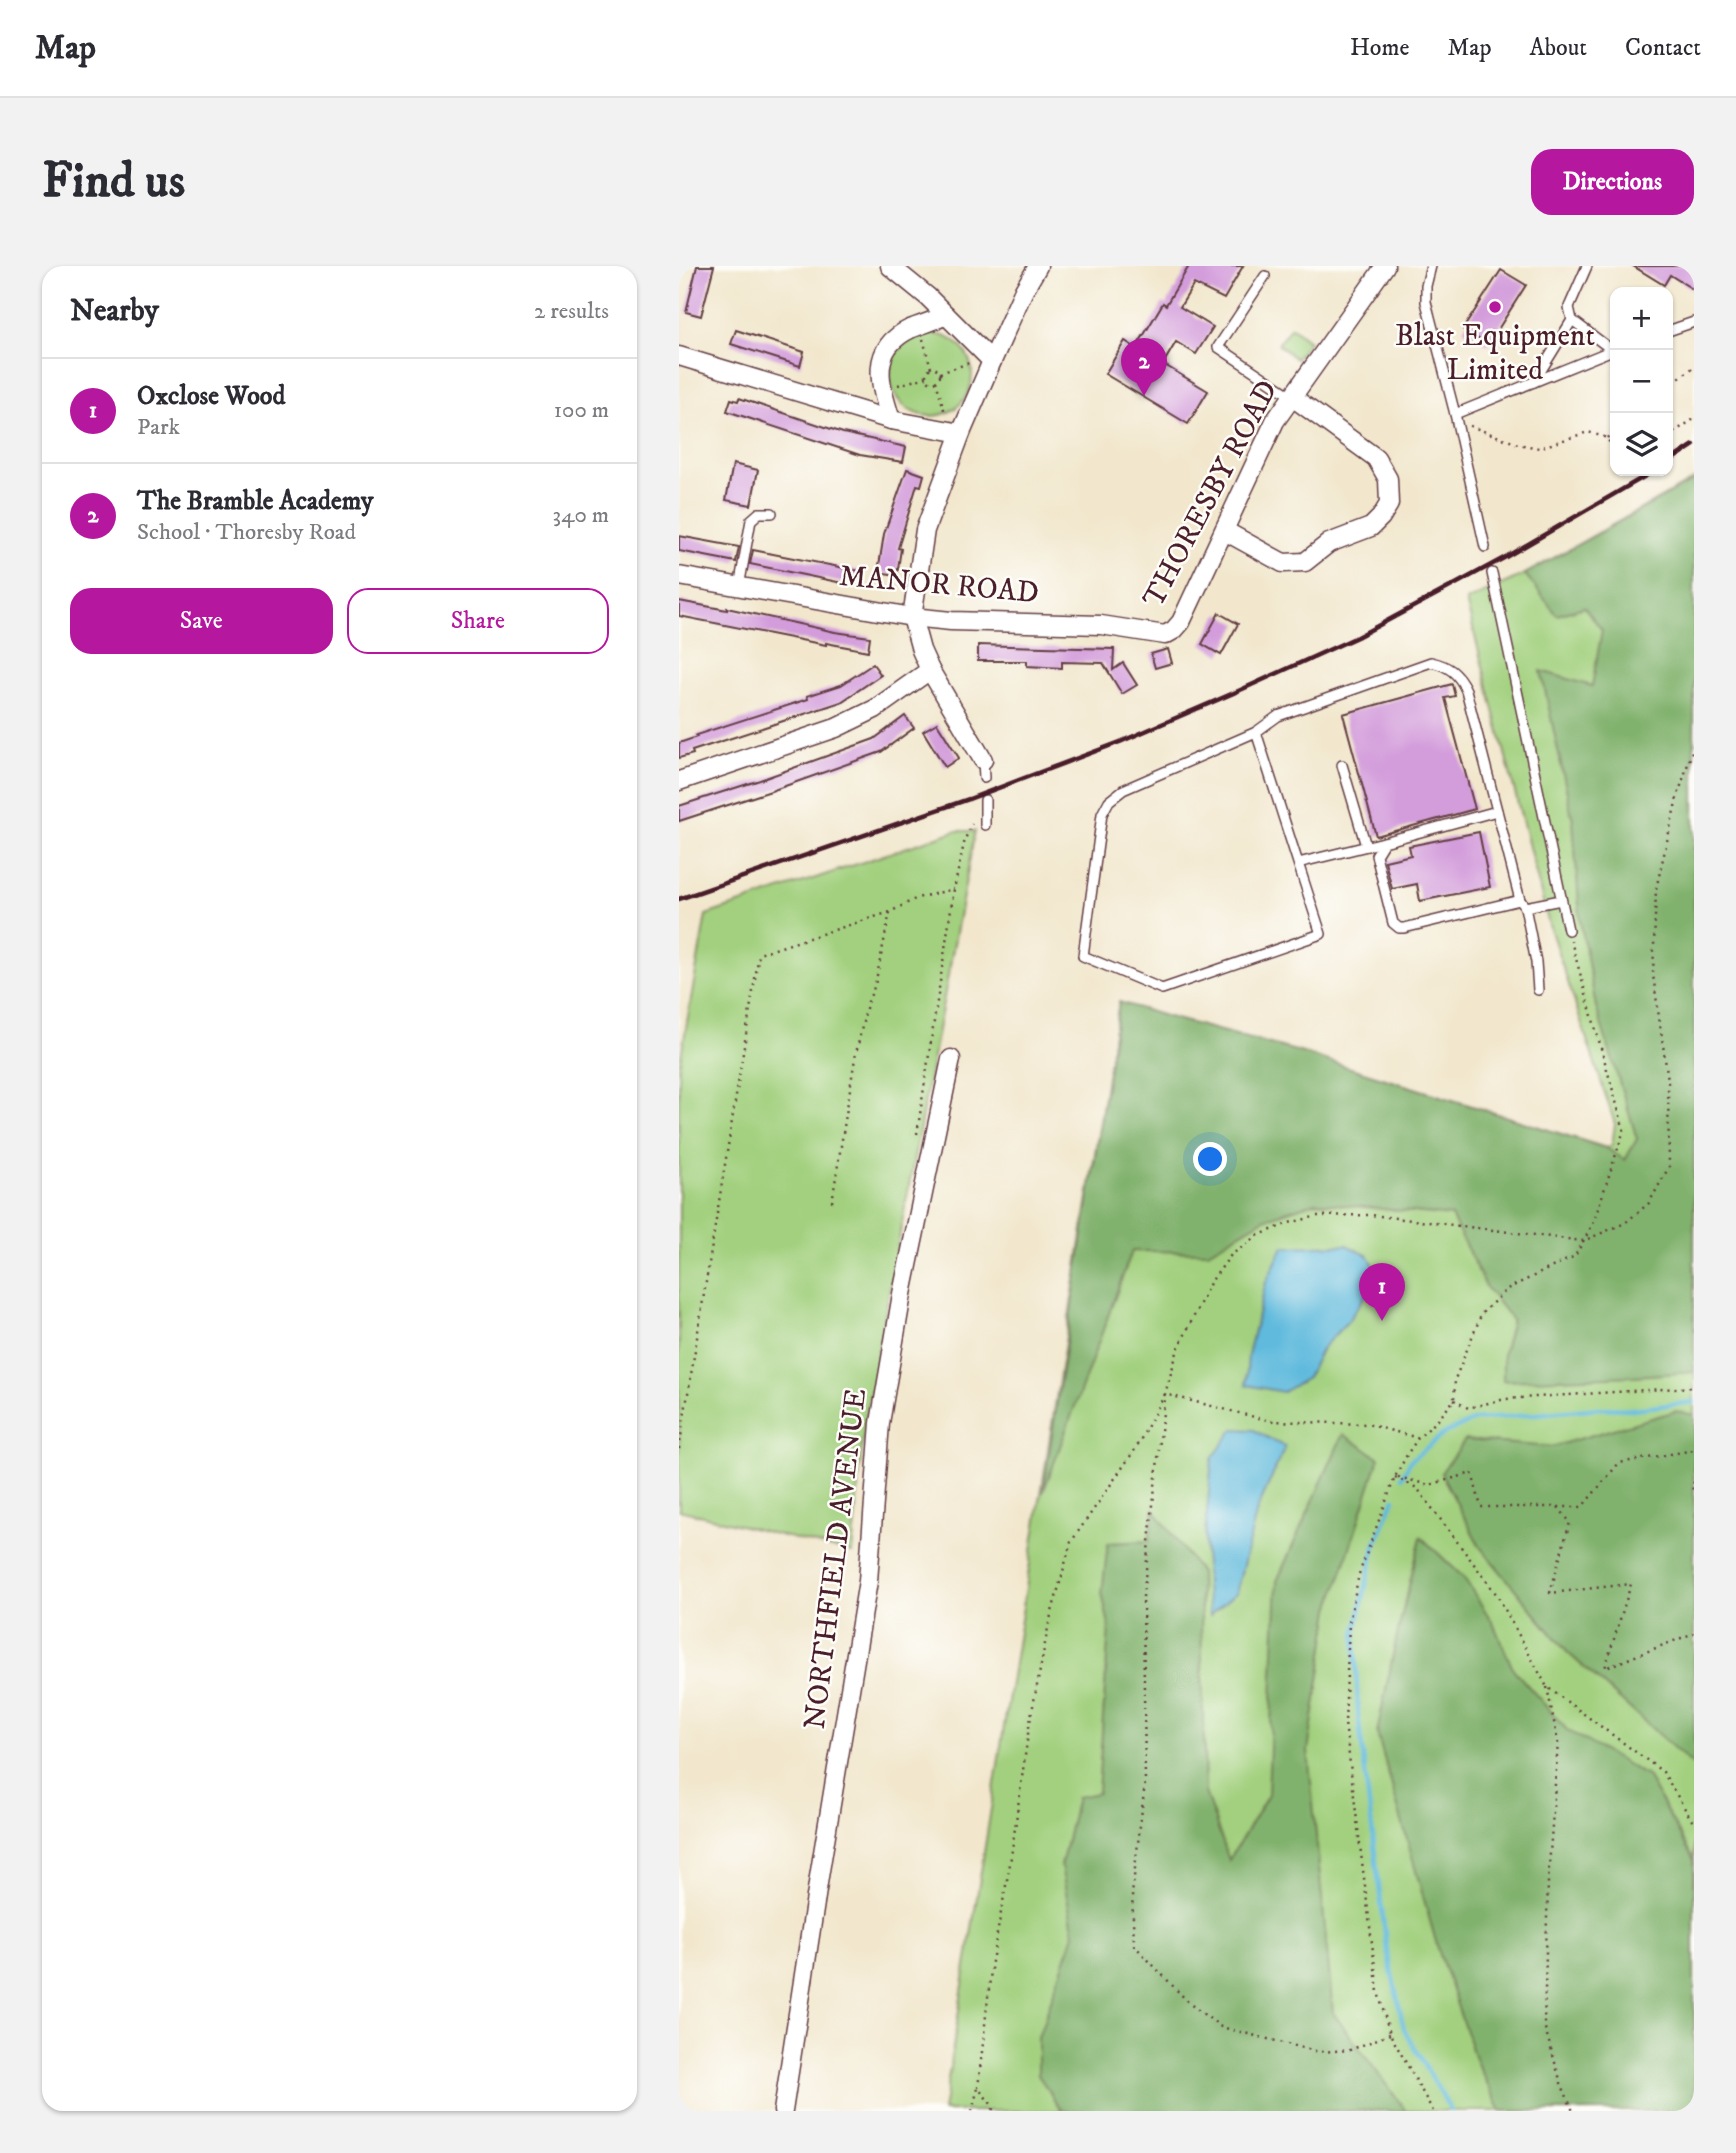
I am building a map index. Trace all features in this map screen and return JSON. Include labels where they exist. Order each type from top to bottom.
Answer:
[{"type":"street","points":[[890,266],[928,297],[990,359]]},
{"type":"street","points":[[983,769],[930,670],[912,617],[925,530],[956,431],[1038,266]]},
{"type":"street","name":"THORESBY ROAD","points":[[1153,634],[1165,635],[1181,622],[1275,421],[1385,266]]},
{"type":"street","points":[[891,420],[881,389],[880,367],[889,345],[900,334],[946,316]]},
{"type":"street","points":[[679,356],[891,420],[956,431]]},
{"type":"street","points":[[1225,531],[1283,564],[1305,562],[1329,543],[1371,527],[1389,504],[1388,479],[1376,458],[1291,396]]},
{"type":"street","name":"MANOR ROAD","points":[[679,576],[912,617],[951,621],[1101,625],[1153,634]]},
{"type":"street","points":[[679,781],[836,728],[875,709],[930,670]]},
{"type":"street","name":"NORTHFIELD AVENUE","points":[[783,2111],[869,1581],[880,1423],[902,1294],[951,1059]]},
{"type":"lane","points":[[1431,266],[1426,286],[1426,302],[1485,547]]},
{"type":"lane","points":[[1587,266],[1569,307],[1572,320],[1610,347]]},
{"type":"lane","points":[[1265,276],[1218,347],[1291,396]]},
{"type":"lane","points":[[1534,384],[1572,320]]},
{"type":"lane","points":[[1673,329],[1694,322]]},
{"type":"lane","points":[[1456,418],[1611,350]]},
{"type":"lane","points":[[739,587],[751,520],[759,513],[772,513]]},
{"type":"lane","points":[[1492,573],[1568,930]]},
{"type":"lane","points":[[1256,732],[1321,934],[1162,989],[1083,956],[1102,814],[1109,801],[1123,790],[1256,732],[1278,716],[1431,662],[1445,665],[1458,675],[1466,690],[1522,903],[1536,962],[1538,990]]},
{"type":"lane","points":[[1342,765],[1366,846]]},
{"type":"lane","points":[[985,804],[985,825]]},
{"type":"lane","points":[[1298,863],[1497,811]]},
{"type":"lane","points":[[1384,842],[1376,855],[1393,922],[1399,928],[1522,903],[1561,900]]},
{"type":"path","points":[[919,326],[931,368]]},
{"type":"path","points":[[956,431],[936,381],[940,373],[990,359]]},
{"type":"path","points":[[1673,382],[1694,367]]},
{"type":"path","points":[[931,368],[936,368],[940,373]]},
{"type":"path","points":[[927,377],[927,371],[931,368]]},
{"type":"path","points":[[881,389],[927,377]]},
{"type":"path","points":[[927,377],[936,381]]},
{"type":"path","points":[[1456,418],[1518,444],[1539,448],[1588,432],[1607,438],[1610,443]]},
{"type":"path","points":[[1673,433],[1694,419]]},
{"type":"path","points":[[1607,438],[1610,434]]},
{"type":"path","points":[[1390,2034],[1350,2050],[1319,2052],[1221,2027],[1190,2004],[1134,1945],[1132,1894],[1145,1783],[1143,1597],[1165,1394],[1178,1349],[1210,1283],[1231,1255],[1259,1235],[1289,1223],[1318,1216],[1371,1215],[1583,1241],[1625,1223],[1649,1203],[1669,1167],[1668,1080],[1653,975],[1656,890],[1677,798],[1694,745]]},
{"type":"path","points":[[915,1144],[954,889],[965,839],[976,815],[985,804]]},
{"type":"path","points":[[679,1449],[759,954],[890,912],[917,898],[954,889]]},
{"type":"path","points":[[832,1202],[855,1058],[867,1004],[875,985],[890,912]]},
{"type":"path","points":[[1433,2111],[1390,2034],[1378,1992],[1345,1723],[1349,1623],[1374,1530],[1395,1478],[1418,1438],[1438,1420],[1454,1400],[1455,1380],[1482,1313],[1507,1289],[1575,1256],[1593,1224],[1625,1130],[1568,930]]},
{"type":"path","points":[[1454,1400],[1468,1408],[1505,1399],[1694,1387]]},
{"type":"path","points":[[1165,1394],[1270,1421],[1367,1424],[1418,1438]]},
{"type":"path","points":[[972,2111],[978,2088],[992,1961],[1010,1864],[1029,1727],[1049,1623],[1071,1542],[1136,1448],[1165,1394]]},
{"type":"path","points":[[1395,1478],[1402,1477],[1429,1485],[1472,1473],[1481,1507],[1583,1507],[1619,1463],[1694,1450]]},
{"type":"path","points":[[1395,1478],[1417,1488],[1497,1595],[1547,1687],[1558,1742],[1548,1881],[1543,2025],[1561,2083],[1573,2111]]},
{"type":"path","points":[[1694,1482],[1691,1487],[1694,1489]]},
{"type":"path","points":[[1558,1507],[1570,1522],[1550,1592],[1631,1584],[1605,1668],[1694,1633]]},
{"type":"path","points":[[1547,1687],[1663,1772],[1694,1824]]},
{"type":"path","points":[[978,2088],[992,2105],[993,2111]]},
{"type":"green space","points":[[1291,327],[1309,341],[1296,359],[1278,344]]},
{"type":"green space","points":[[931,334],[947,337],[960,346],[969,359],[972,375],[969,391],[960,404],[947,413],[931,416],[915,413],[902,404],[893,391],[890,375],[893,359],[902,346],[915,337]]},
{"type":"green space","points":[[1694,479],[1694,2111],[943,2111],[1119,1002],[1296,1051],[1606,1148],[1612,1145],[1615,1124],[1549,925],[1466,601],[1525,574]]},
{"type":"green space","points":[[1694,482],[1694,1372],[1503,1381],[1503,1354],[1512,1320],[1486,1287],[1451,1216],[1315,1202],[1264,1219],[1208,1252],[1132,1251],[1043,1493],[1119,1002],[1296,1051],[1606,1148],[1625,1160],[1637,1139],[1596,1007],[1580,919],[1573,821],[1541,671],[1592,686],[1602,630],[1584,607],[1557,615],[1525,574]]},
{"type":"green space","points":[[955,831],[975,831],[864,1427],[852,1553],[679,1510],[679,1067],[706,915]]},
{"type":"green space","points":[[1676,1411],[1694,1415],[1694,1766],[1567,1652],[1480,1547],[1441,1473],[1465,1440],[1551,1447]]},
{"type":"green space","points":[[1343,1434],[1379,1458],[1330,1609],[1308,1751],[1333,2013],[1406,2111],[1062,2111],[1038,2075],[1038,2038],[1074,1934],[1061,1866],[1077,1797],[1098,1793],[1109,1626],[1102,1593],[1108,1543],[1149,1541],[1154,1510],[1200,1572],[1205,1792],[1229,1860],[1268,1795],[1277,1581]]},
{"type":"green space","points":[[1421,1537],[1464,1578],[1493,1623],[1513,1669],[1567,1730],[1647,1776],[1694,1860],[1694,2111],[1501,2111],[1476,2061],[1438,1949],[1377,1733]]},
{"type":"water","points":[[1346,1245],[1369,1256],[1379,1276],[1348,1321],[1322,1348],[1307,1378],[1283,1392],[1246,1385],[1248,1355],[1266,1282],[1283,1247]]},
{"type":"water","points":[[1234,1429],[1254,1430],[1285,1447],[1257,1510],[1236,1593],[1210,1615],[1206,1587],[1205,1534],[1212,1459]]},
{"type":"building","points":[[697,266],[714,266],[701,316],[686,312]]},
{"type":"building","points":[[1189,266],[1243,266],[1224,299],[1194,284],[1180,307],[1213,327],[1196,354],[1176,342],[1163,364],[1208,391],[1188,424],[1105,374],[1125,341],[1136,348]]},
{"type":"building","points":[[1633,266],[1694,266],[1694,290],[1670,275],[1664,285]]},
{"type":"building","points":[[1501,270],[1526,285],[1488,345],[1463,329]]},
{"type":"building","points":[[736,330],[804,352],[800,366],[731,344]]},
{"type":"building","points":[[739,398],[843,433],[906,447],[903,462],[860,455],[727,411],[731,399],[738,401]]},
{"type":"building","points":[[733,464],[758,470],[751,505],[726,500]]},
{"type":"building","points":[[907,469],[924,475],[921,486],[917,485],[898,548],[901,549],[897,575],[878,572],[884,534]]},
{"type":"building","points":[[679,536],[739,547],[736,562],[679,551]]},
{"type":"building","points":[[753,550],[865,572],[862,587],[750,564]]},
{"type":"building","points":[[679,601],[870,637],[868,651],[679,616]]},
{"type":"building","points":[[1219,613],[1238,624],[1221,655],[1202,644]]},
{"type":"building","points":[[978,645],[1114,649],[1113,670],[1123,663],[1137,685],[1122,694],[1103,663],[1062,662],[1062,668],[1027,666],[1027,661],[978,661]]},
{"type":"building","points":[[1168,649],[1172,663],[1155,668],[1151,654]]},
{"type":"building","points":[[873,664],[881,675],[841,702],[692,751],[693,754],[679,758],[679,743],[808,699],[807,696],[841,685]]},
{"type":"building","points":[[1452,684],[1455,696],[1445,698],[1475,809],[1376,836],[1343,714]]},
{"type":"building","points":[[905,716],[914,728],[881,752],[679,821],[679,806],[874,739]]},
{"type":"building","points":[[937,723],[959,758],[945,767],[923,731]]},
{"type":"building","points":[[1479,832],[1490,887],[1420,901],[1417,884],[1392,889],[1385,861],[1411,855],[1409,846]]},
{"type":"waterway","points":[[1402,1477],[1411,1460],[1445,1433],[1475,1420],[1694,1402]]},
{"type":"waterway","points":[[1394,1499],[1375,1546],[1355,1634],[1358,1714],[1387,1951],[1404,2029],[1451,2111]]},
{"type":"railway","points":[[1673,459],[1694,445]]},
{"type":"railway","points":[[679,899],[969,799],[1120,742],[1236,692],[1357,637],[1504,558],[1645,476]]},
{"type":"place","name":"Blast Equipment Limited","points":[[1495,307]]},
{"type":"place","name":"The Bramble Academy","points":[[1144,396]]},
{"type":"place","name":"Oxclose Wood","points":[[1382,1321]]}]
